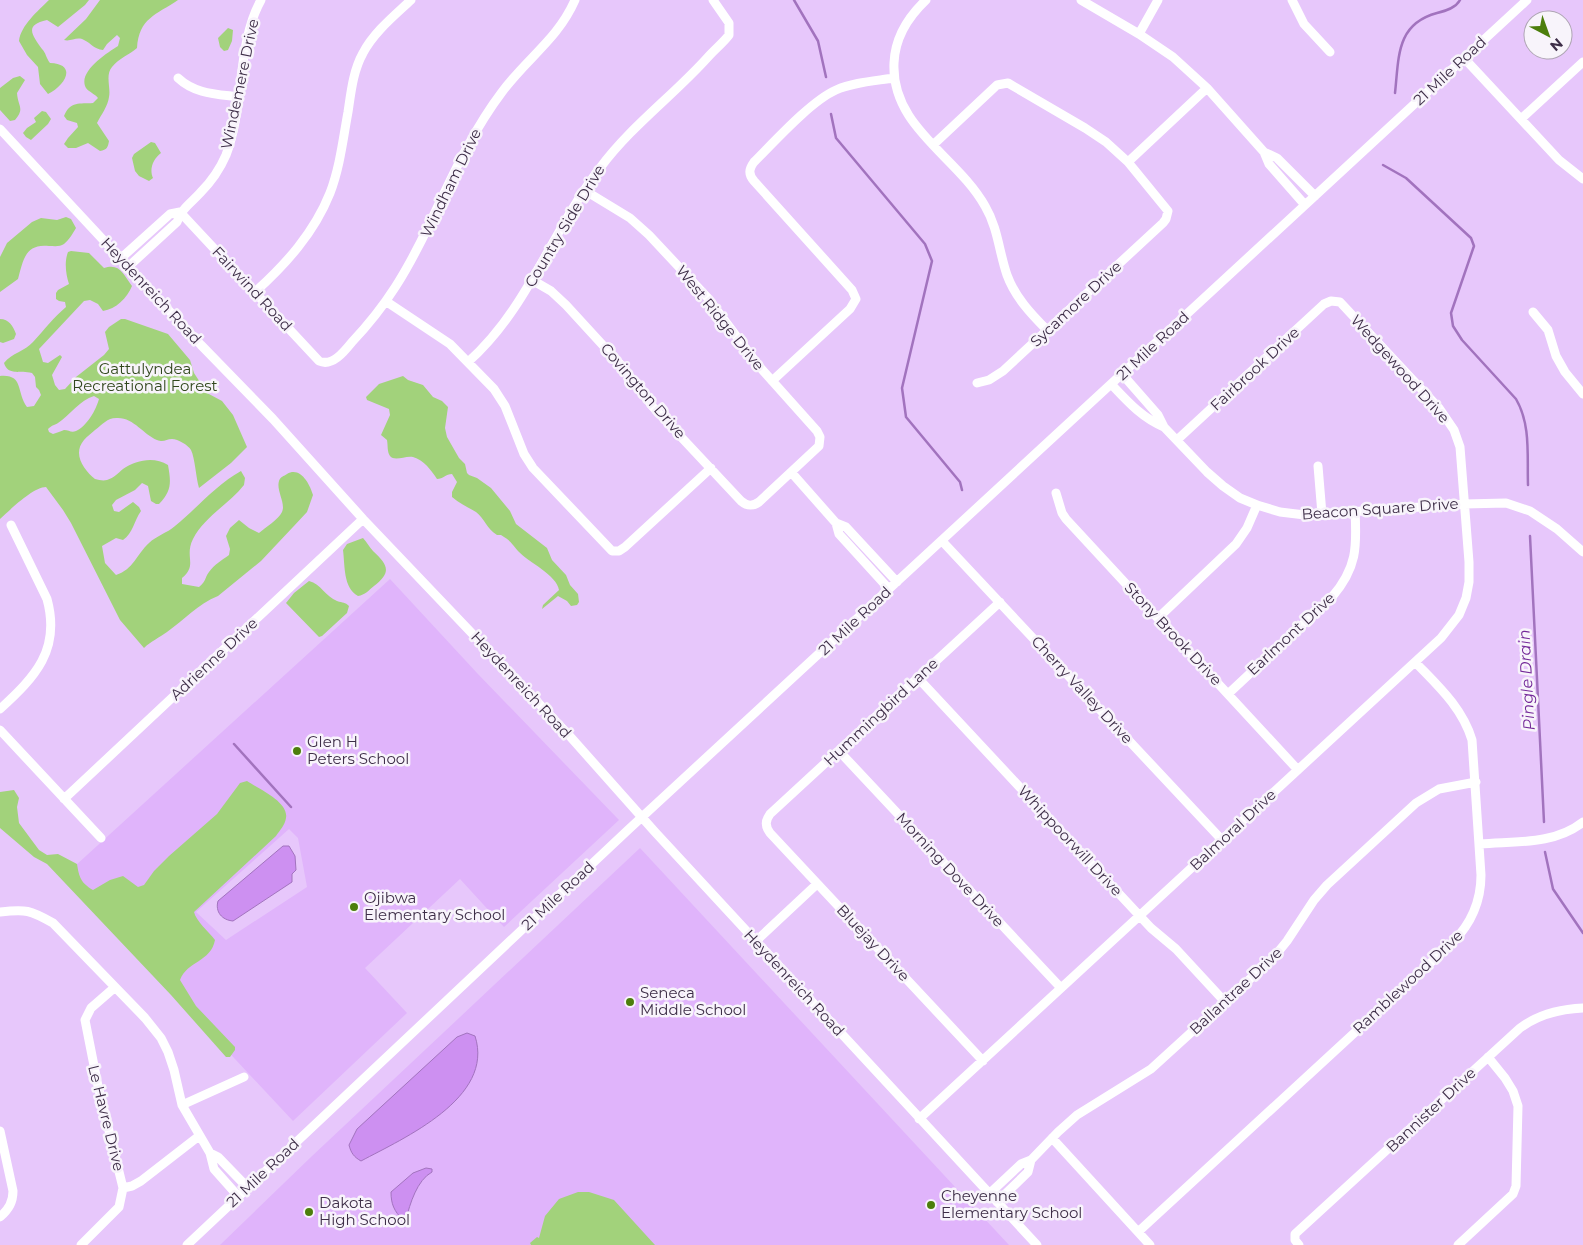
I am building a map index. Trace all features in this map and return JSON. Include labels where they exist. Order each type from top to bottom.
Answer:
[{"type":"street","name":"Windemere Drive","points":[[128,267],[177,222],[180,212],[208,184],[221,165],[232,133],[248,34],[261,0]]},
{"type":"street","points":[[255,292],[290,258],[316,221],[330,192],[338,165],[353,81],[359,62],[368,45],[380,29],[411,0]]},
{"type":"street","name":"Windham Drive","points":[[325,363],[335,359],[344,351],[387,302],[414,258],[476,130],[512,78],[559,29],[575,0]]},
{"type":"street","name":"Country Side Drive","points":[[468,362],[500,328],[532,280],[592,178],[617,147],[687,80],[726,39],[730,31],[729,24],[713,0]]},
{"type":"street","points":[[926,0],[907,22],[898,39],[894,55],[894,78],[897,94],[904,110],[933,145],[974,189],[985,206],[997,233],[1005,267],[1012,286],[1022,303],[1047,330]]},
{"type":"street","points":[[1080,0],[1139,34],[1173,57],[1207,88],[1264,152],[1273,170],[1305,205]]},
{"type":"street","points":[[1139,34],[1158,0]]},
{"type":"street","points":[[1292,0],[1304,24],[1330,52]]},
{"type":"street","name":"21 Mile Road","points":[[187,1245],[642,818],[1527,0]]},
{"type":"street","points":[[1464,58],[1559,160],[1583,179]]},
{"type":"street","points":[[1520,119],[1583,62]]},
{"type":"street","points":[[178,78],[188,86],[201,92],[239,97]]},
{"type":"street","points":[[772,381],[850,309],[856,299],[852,290],[754,181],[749,172],[754,162],[813,105],[830,93],[854,85],[894,78]]},
{"type":"street","points":[[933,145],[997,85],[1004,83],[1011,84],[1085,128],[1106,142],[1128,162],[1207,88]]},
{"type":"street","name":"Heydenreich Road","points":[[0,129],[120,259],[273,419],[363,518],[567,733],[642,818],[1037,1245]]},
{"type":"street","points":[[1264,152],[1277,158],[1315,196]]},
{"type":"street","name":"Sycamore Drive","points":[[977,383],[989,380],[1003,371],[1163,223],[1168,215],[1168,211],[1128,162]]},
{"type":"street","name":"West Ridge Drive","points":[[584,190],[630,218],[650,235],[707,297],[772,381],[817,431],[821,440],[817,449],[791,472]]},
{"type":"street","name":"Windemere Drive","points":[[120,259],[170,214],[180,212]]},
{"type":"street","name":"Fairwind Road","points":[[180,212],[318,361],[325,363]]},
{"type":"street","name":"Covington Drive","points":[[532,280],[551,291],[566,305],[621,365],[654,407],[741,501],[750,506],[759,502],[791,472]]},
{"type":"street","name":"Fairbrook Drive","points":[[1177,440],[1324,304],[1334,300]]},
{"type":"street","name":"Wedgewood Drive","points":[[1334,300],[1340,302],[1349,311],[1439,408],[1450,423],[1460,447],[1464,504]]},
{"type":"street","points":[[387,302],[443,338],[494,389],[505,406],[524,454],[533,468],[607,547],[615,552],[625,547],[711,468]]},
{"type":"street","points":[[1533,312],[1548,330],[1556,356],[1564,372],[1583,394]]},
{"type":"street","name":"Beacon Square Drive","points":[[1122,374],[1158,415],[1164,427],[1207,472],[1240,498],[1257,505],[1293,514],[1322,514],[1464,504],[1506,503],[1530,512],[1573,541],[1583,552]]},
{"type":"street","name":"Beacon Square Drive","points":[[1111,384],[1136,410],[1152,422],[1164,427]]},
{"type":"street","points":[[1318,466],[1322,514]]},
{"type":"street","points":[[791,472],[836,523],[839,534],[890,589]]},
{"type":"street","name":"Stony Brook Drive","points":[[1056,493],[1062,513],[1066,518],[1298,770]]},
{"type":"street","name":"Balmoral Drive","points":[[919,1119],[1441,638],[1454,623],[1466,598],[1469,582],[1464,504]]},
{"type":"street","points":[[1158,618],[1236,544],[1247,528],[1257,505]]},
{"type":"street","name":"Earlmont Drive","points":[[1228,694],[1332,597],[1344,582],[1355,556],[1357,539],[1355,511]]},
{"type":"street","name":"Adrienne Drive","points":[[64,799],[363,518]]},
{"type":"street","points":[[836,523],[846,527],[897,582]]},
{"type":"street","points":[[0,709],[25,686],[40,666],[49,645],[51,628],[48,599],[11,525]]},
{"type":"street","name":"Cherry Valley Drive","points":[[942,541],[1222,840]]},
{"type":"street","name":"Hummingbird Lane","points":[[765,824],[770,814],[1000,602]]},
{"type":"street","name":"Ramblewood Drive","points":[[1138,1232],[1458,936],[1469,922],[1480,894],[1482,875],[1472,740],[1453,702],[1415,662]]},
{"type":"street","name":"Whippoorwill Drive","points":[[918,678],[1140,916],[1176,949],[1225,1002]]},
{"type":"street","points":[[0,730],[102,838]]},
{"type":"street","name":"Morning Dove Drive","points":[[839,751],[1061,988]]},
{"type":"street","name":"Ballantrae Drive","points":[[989,1194],[1021,1164],[1031,1160],[1077,1115],[1151,1069],[1225,1002],[1281,950],[1314,900],[1327,885],[1416,803],[1439,789],[1476,782]]},
{"type":"street","points":[[1480,844],[1549,838],[1572,829],[1583,822]]},
{"type":"street","name":"Bluejay Drive","points":[[765,824],[770,833],[983,1061]]},
{"type":"street","points":[[756,942],[817,884]]},
{"type":"street","points":[[0,912],[21,910],[36,914],[53,923],[145,1018],[161,1038],[168,1052],[182,1105],[210,1153],[214,1169],[238,1196]]},
{"type":"street","name":"Le Havre Drive","points":[[81,1245],[119,1207],[123,1188],[98,1086],[85,1020],[91,1008],[114,988]]},
{"type":"street","name":"Bannister Drive","points":[[1297,1242],[1295,1234],[1520,1028],[1549,1012],[1583,1008]]},
{"type":"street","points":[[1458,1245],[1513,1194],[1516,1186],[1518,1106],[1513,1091],[1488,1057]]},
{"type":"street","points":[[182,1105],[244,1077]]},
{"type":"street","points":[[0,1133],[13,1190],[13,1199],[10,1206],[0,1217]]},
{"type":"street","points":[[123,1188],[141,1181],[199,1136]]},
{"type":"street","points":[[1052,1138],[1150,1245]]},
{"type":"street","points":[[210,1153],[218,1157],[247,1188]]},
{"type":"street","name":"Ballantrae Drive","points":[[997,1202],[1028,1172],[1031,1160]]},
{"type":"shaded area","points":[[390,579],[477,673],[619,820],[504,927],[460,879],[365,968],[407,1013],[293,1121],[64,876]],"holes":[[[289,829],[298,838],[307,887],[226,940],[196,912]]]},
{"type":"shaded area","points":[[283,846],[289,846],[295,856],[296,870],[292,874],[292,882],[233,921],[220,915],[217,905],[218,901]]},
{"type":"shaded area","name":"Seneca Middle School","points":[[640,848],[1009,1245],[220,1245],[311,1157]]},
{"type":"shaded area","points":[[467,1033],[475,1036],[478,1058],[472,1078],[459,1097],[442,1113],[421,1128],[361,1161],[356,1158],[349,1145],[357,1129],[457,1037]]},
{"type":"shaded area","points":[[426,1168],[432,1169],[432,1172],[418,1186],[406,1219],[403,1220],[397,1214],[394,1207],[391,1192],[413,1173]]},
{"type":"green space","points":[[49,0],[89,0],[58,27],[47,20],[40,22],[32,28],[33,35],[50,63],[59,64],[66,71],[63,81],[48,94],[40,84],[38,67],[27,55],[19,41],[26,24]]},
{"type":"green space","points":[[100,0],[178,0],[150,18],[141,30],[137,48],[118,61],[110,70],[108,100],[97,123],[109,141],[107,148],[100,151],[88,143],[76,148],[68,148],[64,144],[78,127],[77,123],[67,120],[64,116],[66,111],[72,106],[93,103],[98,98],[86,88],[84,82],[86,76],[94,64],[118,46],[120,38],[117,35],[103,50],[81,39],[64,40],[86,19]]},
{"type":"green space","points":[[228,28],[233,30],[232,41],[228,50],[224,51],[220,47],[218,38]]},
{"type":"green space","points":[[20,76],[25,80],[17,93],[20,113],[15,120],[10,121],[0,110],[0,88],[13,78]]},
{"type":"green space","points":[[42,111],[46,112],[51,119],[31,140],[23,133],[36,122],[34,118]]},
{"type":"green space","points":[[151,142],[155,143],[161,153],[153,164],[151,171],[153,178],[149,181],[139,176],[135,171],[132,158],[134,154]]},
{"type":"green space","points":[[66,217],[71,219],[76,228],[68,241],[61,246],[41,246],[30,250],[26,255],[18,279],[0,292],[0,257],[7,243],[32,222],[41,218],[57,220]]},
{"type":"green space","name":"Gattulyndea Recreational Forest","points":[[68,252],[89,253],[104,268],[118,268],[132,286],[120,302],[108,310],[103,311],[98,304],[90,300],[84,301],[39,349],[43,362],[48,363],[60,355],[62,357],[52,375],[55,385],[59,390],[65,389],[76,377],[104,355],[109,349],[105,332],[121,319],[125,319],[168,334],[190,360],[194,373],[207,393],[222,401],[233,415],[247,447],[231,463],[199,488],[191,450],[180,441],[172,439],[159,441],[129,421],[118,418],[106,421],[87,437],[81,445],[79,456],[87,471],[95,479],[104,480],[114,477],[123,469],[139,461],[151,460],[168,465],[170,486],[159,504],[151,501],[148,486],[142,483],[135,490],[116,500],[112,505],[114,511],[119,512],[133,502],[141,511],[131,530],[123,540],[116,538],[102,546],[105,563],[116,575],[127,569],[152,541],[172,528],[215,490],[241,471],[245,478],[244,485],[210,517],[193,539],[190,551],[190,565],[187,573],[182,578],[182,584],[199,587],[211,569],[229,555],[230,549],[226,536],[230,528],[239,520],[259,533],[278,518],[283,508],[278,485],[282,477],[292,472],[300,474],[307,481],[313,495],[307,512],[261,561],[218,596],[198,608],[144,648],[120,620],[71,523],[46,487],[28,495],[0,519],[0,376],[13,378],[27,407],[34,406],[41,395],[36,387],[35,377],[32,373],[8,370],[4,363],[30,345],[66,307],[65,302],[56,299],[56,293],[69,284],[66,268]],"holes":[[[94,396],[99,399],[96,408],[80,429],[73,432],[64,430],[53,434],[49,432],[49,428],[62,420],[84,401]]]},
{"type":"green space","points":[[0,319],[6,320],[12,326],[16,334],[14,339],[3,343],[0,342]]},
{"type":"green space","points":[[403,376],[408,380],[423,385],[433,397],[442,401],[448,407],[445,428],[447,437],[459,458],[465,464],[467,473],[491,488],[510,511],[516,524],[547,548],[552,560],[566,575],[570,585],[578,594],[579,602],[577,605],[571,606],[567,601],[558,596],[542,609],[543,605],[559,590],[557,584],[548,574],[518,551],[511,542],[501,535],[494,533],[476,512],[452,497],[452,492],[457,482],[452,474],[437,479],[427,466],[417,458],[392,458],[390,456],[387,440],[381,435],[390,415],[389,409],[367,400],[366,397],[379,384]]},
{"type":"green space","points":[[363,538],[382,560],[386,572],[384,577],[369,591],[358,596],[347,582],[343,550],[347,544]]},
{"type":"green space","points":[[309,581],[317,585],[333,599],[349,606],[347,613],[319,637],[286,603],[294,593]]},
{"type":"green space","points":[[247,781],[278,801],[286,812],[285,821],[276,836],[194,912],[200,923],[215,940],[209,953],[188,969],[180,980],[196,1006],[235,1047],[230,1057],[226,1057],[171,995],[47,864],[34,857],[0,828],[0,792],[14,790],[19,798],[17,807],[19,823],[39,850],[47,855],[58,854],[77,864],[81,879],[93,890],[110,880],[123,876],[138,887],[144,885],[154,871],[169,856],[217,814],[240,783]]},
{"type":"green space","points":[[578,1192],[589,1192],[614,1200],[655,1245],[531,1245],[530,1243],[537,1237],[539,1238],[545,1216],[559,1199]]},
{"type":"waterway","points":[[794,0],[818,41],[826,77]]},
{"type":"waterway","name":"Pingle Drain","points":[[1395,93],[1399,55],[1407,34],[1414,25],[1424,18],[1450,9],[1460,0]]},
{"type":"waterway","points":[[831,114],[836,138],[925,244],[932,261],[902,388],[906,417],[960,482],[962,490]]},
{"type":"waterway","name":"Pingle Drain","points":[[1383,165],[1406,178],[1471,238],[1474,246],[1451,313],[1453,326],[1462,340],[1516,399],[1521,409],[1527,440],[1528,485]]},
{"type":"waterway","name":"Pingle Drain","points":[[1530,536],[1544,822]]},
{"type":"waterway","points":[[234,744],[291,807]]},
{"type":"waterway","name":"Pingle Drain","points":[[1545,852],[1553,889],[1583,933]]},
{"type":"place","name":"Glen H Peters School","points":[[297,751]]},
{"type":"place","name":"Ojibwa Elementary School","points":[[354,907]]},
{"type":"place","name":"Seneca Middle School","points":[[630,1002]]},
{"type":"place","name":"Cheyenne Elementary School","points":[[931,1205]]},
{"type":"place","name":"Dakota High School","points":[[309,1212]]}]
